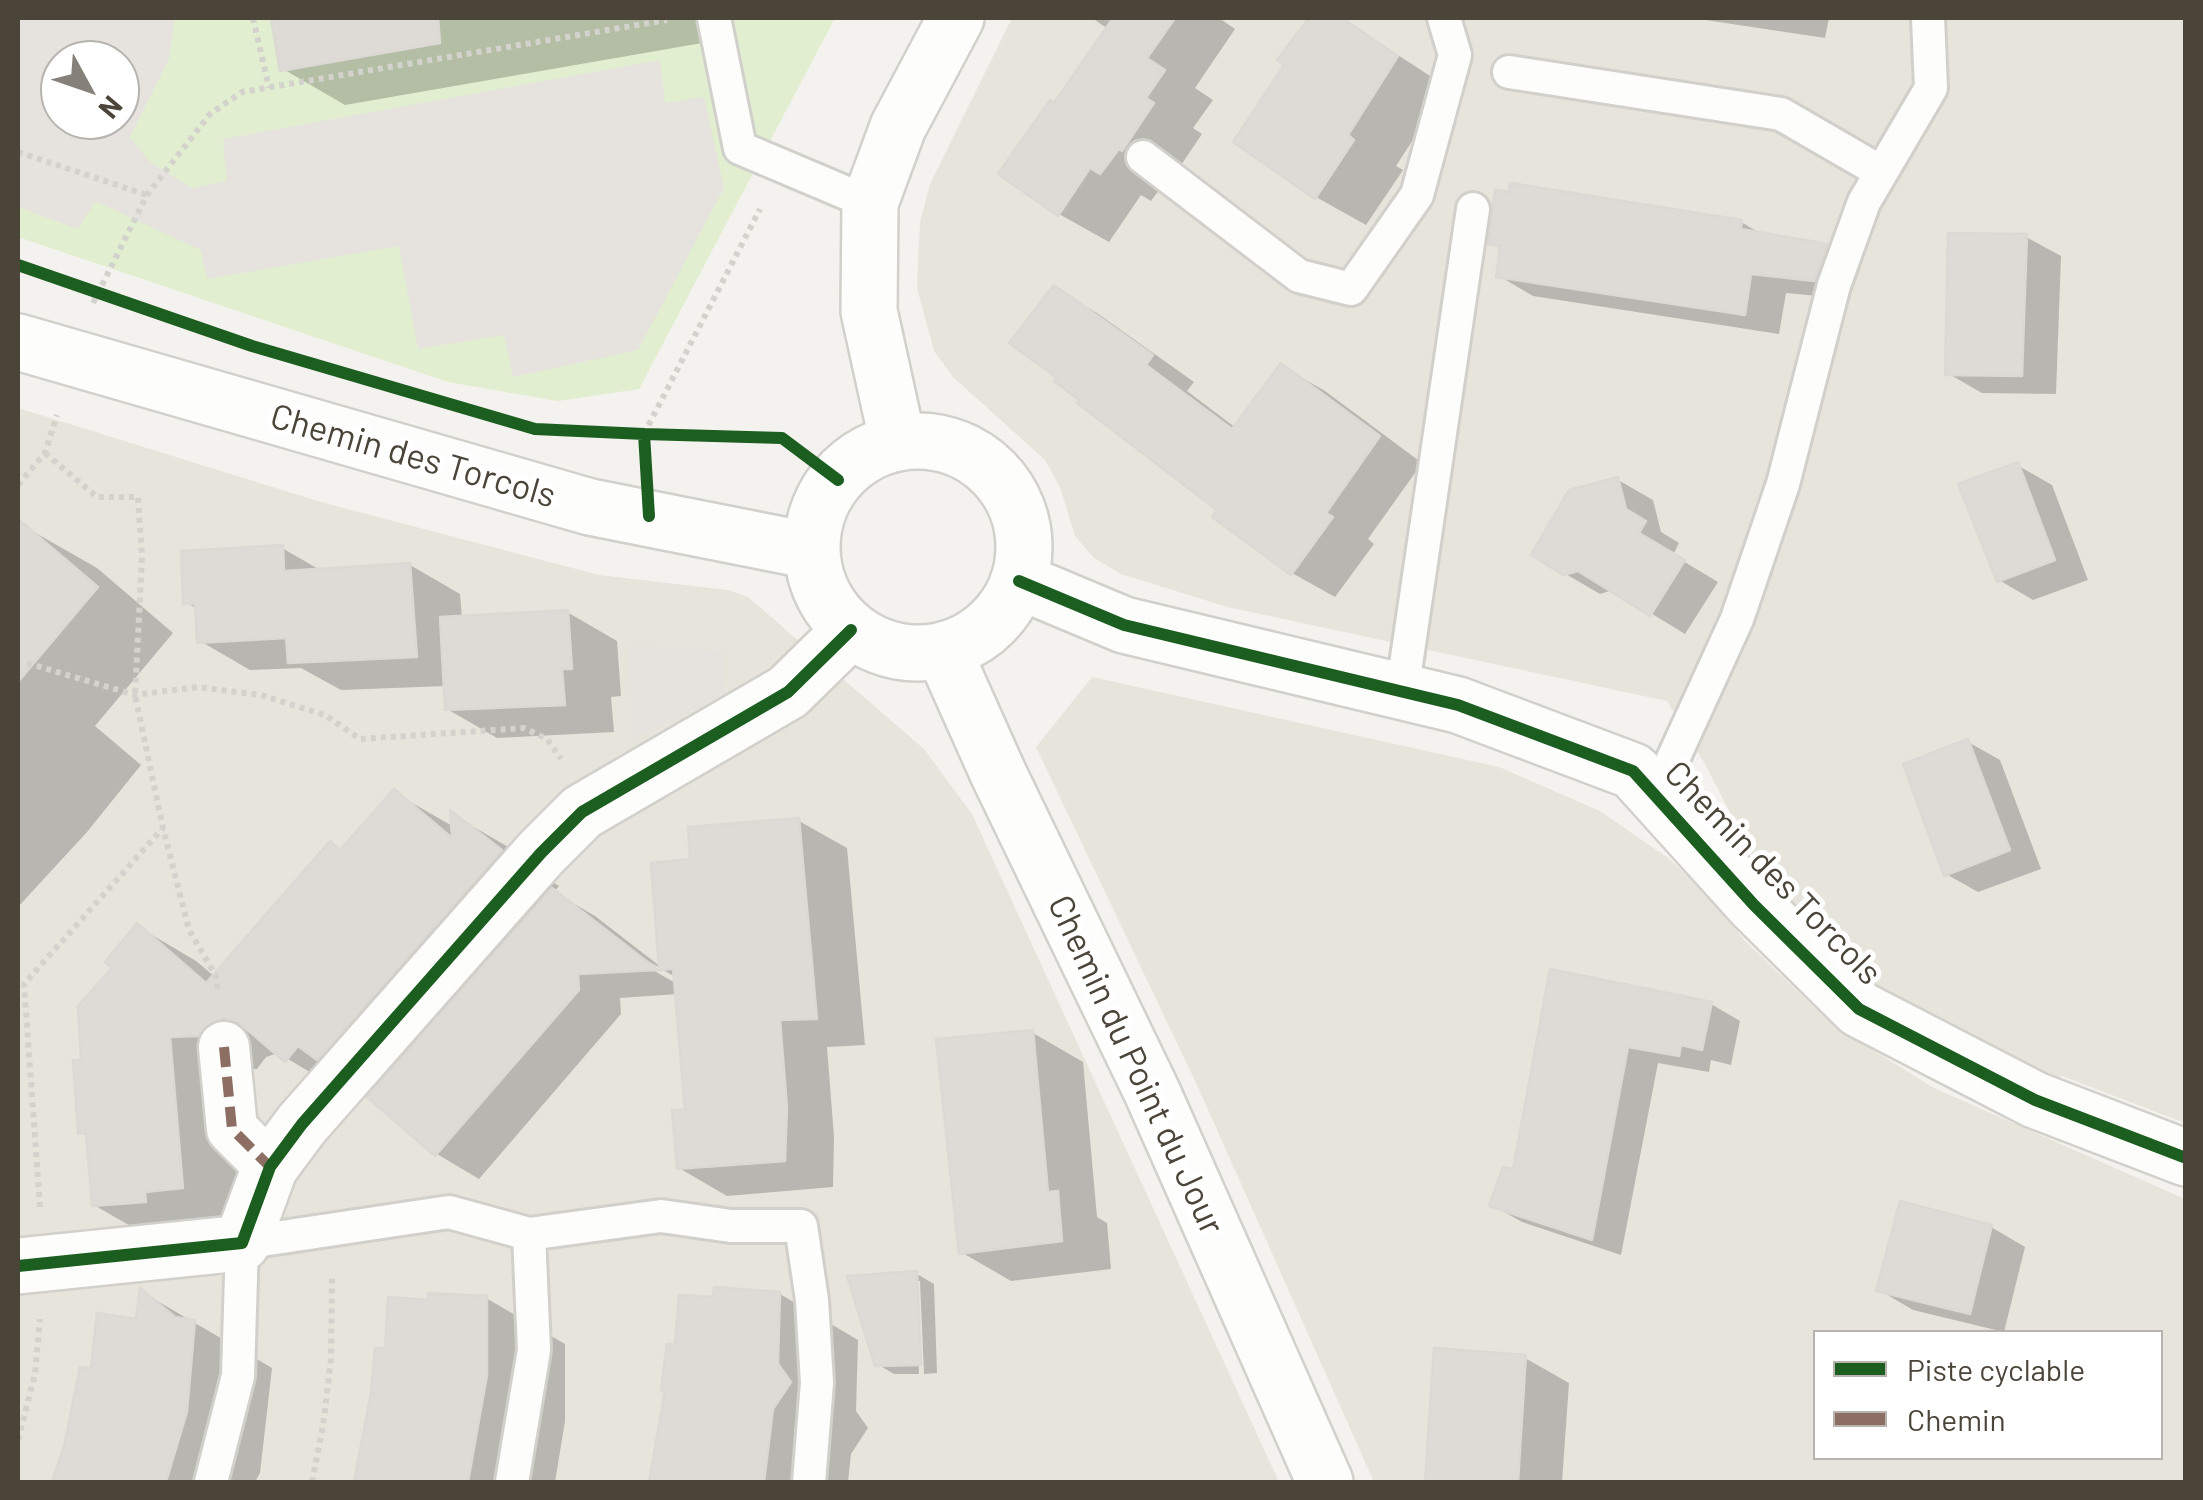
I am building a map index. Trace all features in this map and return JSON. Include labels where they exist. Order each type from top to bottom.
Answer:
[{"type":"street","points":[[898,443],[869,311],[870,203],[898,126],[956,18]]},
{"type":"street","name":"Chemin des Torcols","points":[[18,342],[590,507],[812,551]]},
{"type":"street","points":[[929,441],[960,448],[998,477],[1021,518],[1025,550],[1019,581],[1002,612],[976,636],[943,650],[911,653],[880,646],[852,630],[832,608],[817,580],[812,551],[816,521],[826,493],[845,470],[870,452],[898,443],[929,441]]},
{"type":"street","name":"Chemin des Torcols","points":[[1019,581],[1124,625],[1458,705],[1633,771],[1754,905],[1860,1009],[2035,1100],[2186,1158]]},
{"type":"street","points":[[31,1265],[242,1243],[270,1166],[314,1110],[541,853],[582,812],[788,692],[852,630]]},
{"type":"street","name":"Chemin du Point du Jour","points":[[943,650],[998,774],[1152,1092],[1325,1482]]},
{"type":"street","points":[[224,1047],[232,1129],[270,1166]]},
{"type":"lane","points":[[714,18],[740,148],[870,203]]},
{"type":"lane","points":[[1143,157],[1299,276],[1351,289],[1417,195],[1454,55],[1444,18]]},
{"type":"lane","name":"Chemin des Torcols","points":[[1656,796],[1737,619],[1783,484],[1834,285],[1864,202],[1930,88],[1928,18]]},
{"type":"lane","points":[[1509,72],[1782,114],[1880,172]]},
{"type":"lane","points":[[1402,692],[1473,209]]},
{"type":"lane","points":[[211,1482],[238,1376],[242,1243],[449,1212],[529,1234],[660,1216],[731,1226],[801,1226],[818,1382],[809,1482]]},
{"type":"lane","points":[[512,1482],[534,1350],[529,1234]]},
{"type":"path","points":[[253,18],[268,88]]},
{"type":"path","points":[[18,486],[46,453],[97,292],[147,194],[210,114],[242,92],[683,18]]},
{"type":"path","points":[[18,152],[147,194]]},
{"type":"path","points":[[663,434],[644,434],[782,166]]},
{"type":"path","points":[[46,453],[97,497],[138,497],[142,557],[136,695],[189,930],[216,976],[224,1047]]},
{"type":"path","points":[[27,663],[136,695],[197,687],[261,695],[325,715],[360,739],[524,728],[547,739],[560,758],[582,812]]},
{"type":"path","points":[[18,1440],[35,1374],[21,982],[163,828]]},
{"type":"path","points":[[312,1482],[324,1426],[331,1359],[333,1230]]},
{"type":"shaded area","points":[[18,18],[175,18],[169,59],[140,117],[140,40],[40,40],[40,140],[132,140],[149,161],[192,188],[227,181],[223,139],[660,60],[665,103],[704,97],[724,188],[638,350],[513,377],[504,335],[418,349],[399,246],[207,279],[201,250],[95,201],[78,229],[18,207]]},
{"type":"shaded area","points":[[1012,18],[2185,18],[2185,1123],[2062,1076],[2054,1080],[1873,987],[1777,903],[1706,766],[1667,701],[1227,607],[1121,574],[1094,558],[1075,536],[1060,487],[1045,460],[953,377],[934,351],[917,288],[920,222],[930,184]]},
{"type":"shaded area","points":[[18,408],[321,502],[599,575],[728,590],[748,597],[924,749],[972,814],[1279,1482],[18,1482]]},
{"type":"shaded area","points":[[629,646],[721,651],[725,696],[633,738]]},
{"type":"shaded area","points":[[1092,677],[1499,767],[1600,811],[1668,858],[1705,891],[1745,941],[1833,1025],[1934,1088],[2185,1199],[2185,1482],[1374,1482],[1197,1085],[1036,747]]},
{"type":"green space","points":[[18,18],[835,18],[639,389],[558,401],[448,382],[18,237]]},
{"type":"building","points":[[271,18],[438,18],[440,43],[280,71]]},
{"type":"building","points":[[1113,18],[1175,18],[1147,58],[1165,70],[1146,98],[1154,103],[1122,151],[1119,149],[1100,174],[1090,168],[1058,216],[998,174]]},
{"type":"building","points":[[1309,18],[1342,18],[1398,56],[1348,135],[1354,140],[1315,199],[1233,142],[1284,65],[1277,60]]},
{"type":"building","points":[[1510,183],[1742,220],[1741,229],[1828,244],[1814,281],[1751,274],[1745,315],[1496,277],[1500,246],[1488,244],[1495,190],[1509,192]]},
{"type":"building","points":[[1948,233],[2027,234],[2022,376],[1945,375]]},
{"type":"building","points":[[1054,285],[1153,355],[1146,365],[1232,429],[1281,363],[1380,436],[1326,513],[1333,517],[1291,575],[1212,517],[1217,510],[1077,403],[1079,400],[1054,381],[1057,378],[1009,343]]},
{"type":"building","points":[[2018,462],[2055,560],[1997,582],[1958,484]]},
{"type":"building","points":[[1618,477],[1626,509],[1646,521],[1639,533],[1685,560],[1650,616],[1578,571],[1563,575],[1531,555],[1569,490]]},
{"type":"building","points":[[18,519],[98,587],[18,682]]},
{"type":"building","points":[[283,545],[284,571],[410,563],[417,657],[288,663],[286,638],[197,643],[195,604],[183,604],[181,551]]},
{"type":"building","points":[[568,610],[572,669],[562,669],[565,705],[445,710],[440,617]]},
{"type":"building","points":[[1968,739],[2010,850],[1944,876],[1903,764]]},
{"type":"building","points":[[394,789],[452,838],[450,810],[502,850],[317,1060],[298,1046],[285,1062],[237,1021],[222,1018],[207,1024],[198,1036],[170,1037],[183,1188],[145,1192],[146,1202],[92,1206],[86,1132],[78,1134],[73,1060],[81,1060],[78,1006],[112,968],[105,962],[137,923],[206,983],[330,841],[340,850]]},
{"type":"building","points":[[799,818],[817,1019],[780,1020],[787,1108],[785,1161],[677,1169],[672,1110],[685,1110],[673,969],[659,970],[651,863],[690,859],[688,827]]},
{"type":"building","points":[[552,888],[658,970],[578,974],[579,990],[435,1156],[367,1097]]},
{"type":"building","points":[[1550,969],[1712,1002],[1702,1050],[1681,1045],[1679,1056],[1628,1047],[1592,1240],[1489,1206],[1503,1167],[1513,1169]]},
{"type":"building","points":[[1033,1030],[1048,1192],[1058,1191],[1062,1241],[959,1254],[936,1039]]},
{"type":"building","points":[[1900,1201],[1992,1225],[1970,1314],[1876,1291]]},
{"type":"building","points":[[917,1271],[921,1365],[875,1366],[847,1276]]},
{"type":"building","points":[[714,1287],[780,1292],[778,1364],[791,1382],[773,1409],[764,1482],[649,1482],[665,1391],[661,1390],[667,1344],[675,1344],[679,1295],[713,1297]]},
{"type":"building","points":[[140,1288],[175,1317],[195,1320],[187,1412],[166,1482],[52,1482],[64,1447],[80,1367],[91,1368],[97,1313],[136,1319]]},
{"type":"building","points":[[428,1293],[487,1296],[487,1375],[468,1482],[354,1482],[371,1393],[375,1348],[385,1348],[388,1297],[428,1300]]},
{"type":"building","points":[[1434,1348],[1526,1355],[1518,1482],[1425,1482]]},
{"type":"marked path","points":[[224,1047],[232,1129],[270,1167]]},
{"type":"cycle path","points":[[18,265],[252,346],[535,429],[644,434],[649,516]]},
{"type":"cycle path","points":[[644,434],[782,438],[838,480]]},
{"type":"cycle path","points":[[1019,581],[1124,625],[1458,705],[1633,771],[1754,905],[1859,1009],[2035,1100],[2186,1158]]},
{"type":"cycle path","points":[[18,1266],[242,1243],[270,1167],[302,1124],[541,853],[582,812],[788,692],[851,630]]}]
